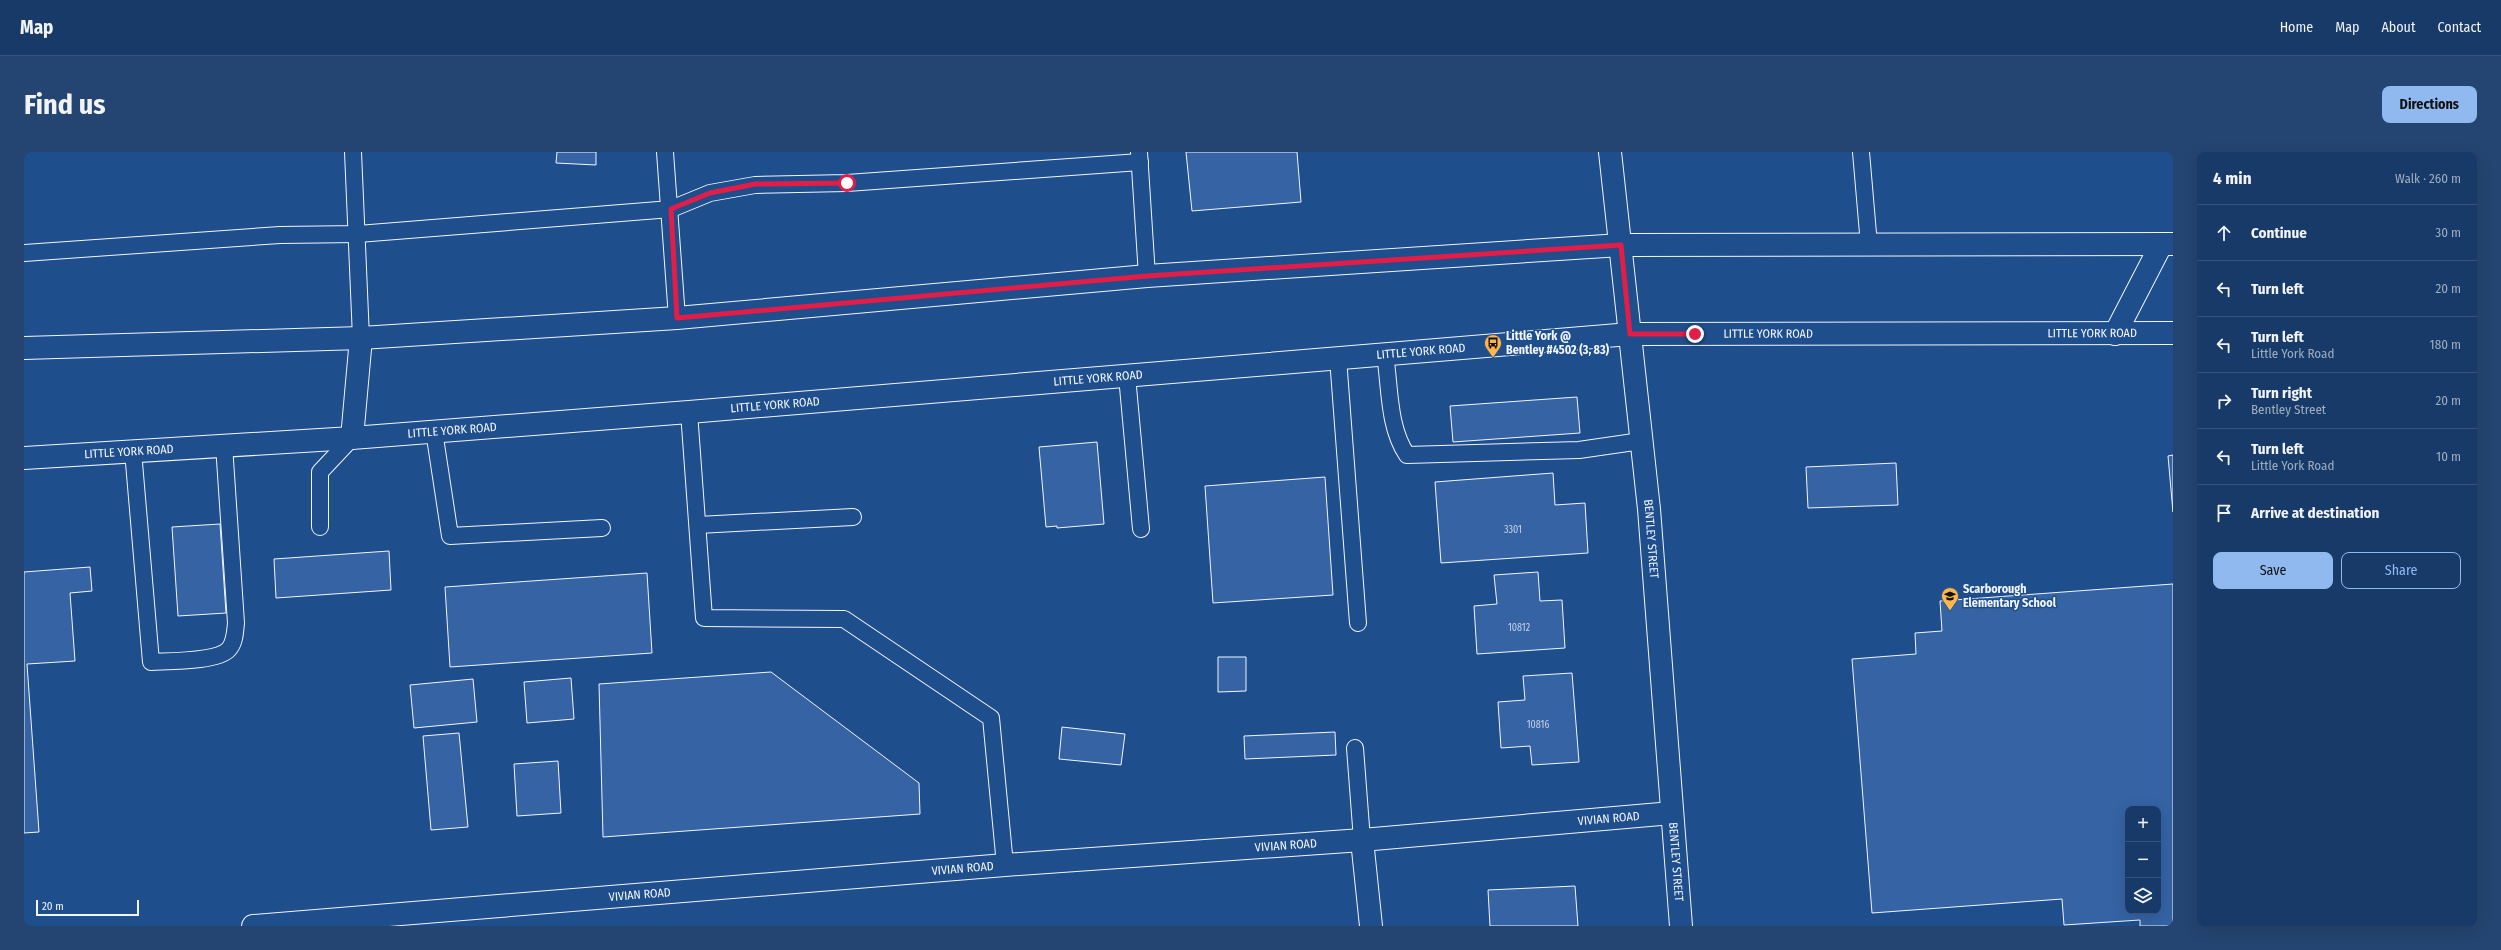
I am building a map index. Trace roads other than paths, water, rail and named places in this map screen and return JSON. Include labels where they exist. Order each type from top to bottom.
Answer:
[{"type":"main road","name":"BENTLEY STREET","points":[[1610,152],[1641,441],[1681,926]]},
{"type":"main road","points":[[24,348],[361,338],[677,318],[1147,276],[1621,245],[2167,245]]},
{"type":"main road","points":[[2115,334],[2167,245]]},
{"type":"main road","name":"LITTLE YORK ROAD","points":[[24,458],[352,438],[689,412],[1630,334],[2173,333]]},
{"type":"main road","points":[[352,438],[361,338]]},
{"type":"main road","name":"VIVIAN ROAD","points":[[253,926],[1005,864],[1362,840],[1672,813]]},
{"type":"main road","points":[[1362,840],[1372,926]]},
{"type":"lane","points":[[353,152],[358,234],[361,338]]},
{"type":"lane","points":[[665,152],[671,209],[677,318]]},
{"type":"lane","points":[[1861,152],[1869,244]]},
{"type":"lane","points":[[24,253],[273,235],[358,234],[671,209],[710,193],[755,184],[847,183],[1140,157],[1147,276]]},
{"type":"lane","points":[[1385,354],[1392,415],[1399,443],[1407,455],[1579,450],[1641,441]]},
{"type":"lane","points":[[1338,358],[1358,623]]},
{"type":"lane","points":[[1127,376],[1141,529]]},
{"type":"lane","points":[[689,412],[704,618],[844,619],[991,718],[1005,864]]},
{"type":"lane","points":[[434,431],[450,536],[602,528]]},
{"type":"lane","points":[[320,527],[320,472],[352,438]]},
{"type":"lane","points":[[133,451],[151,662],[217,657],[228,650],[234,640],[236,623],[224,445]]},
{"type":"lane","points":[[698,525],[852,517]]},
{"type":"lane","points":[[1355,748],[1362,840]]},
{"type":"place","name":"Little York @ Bentley #4502 (3, 83)","points":[[1493,358]]},
{"type":"place","name":"Scarborough Elementary School","points":[[1950,611]]}]
